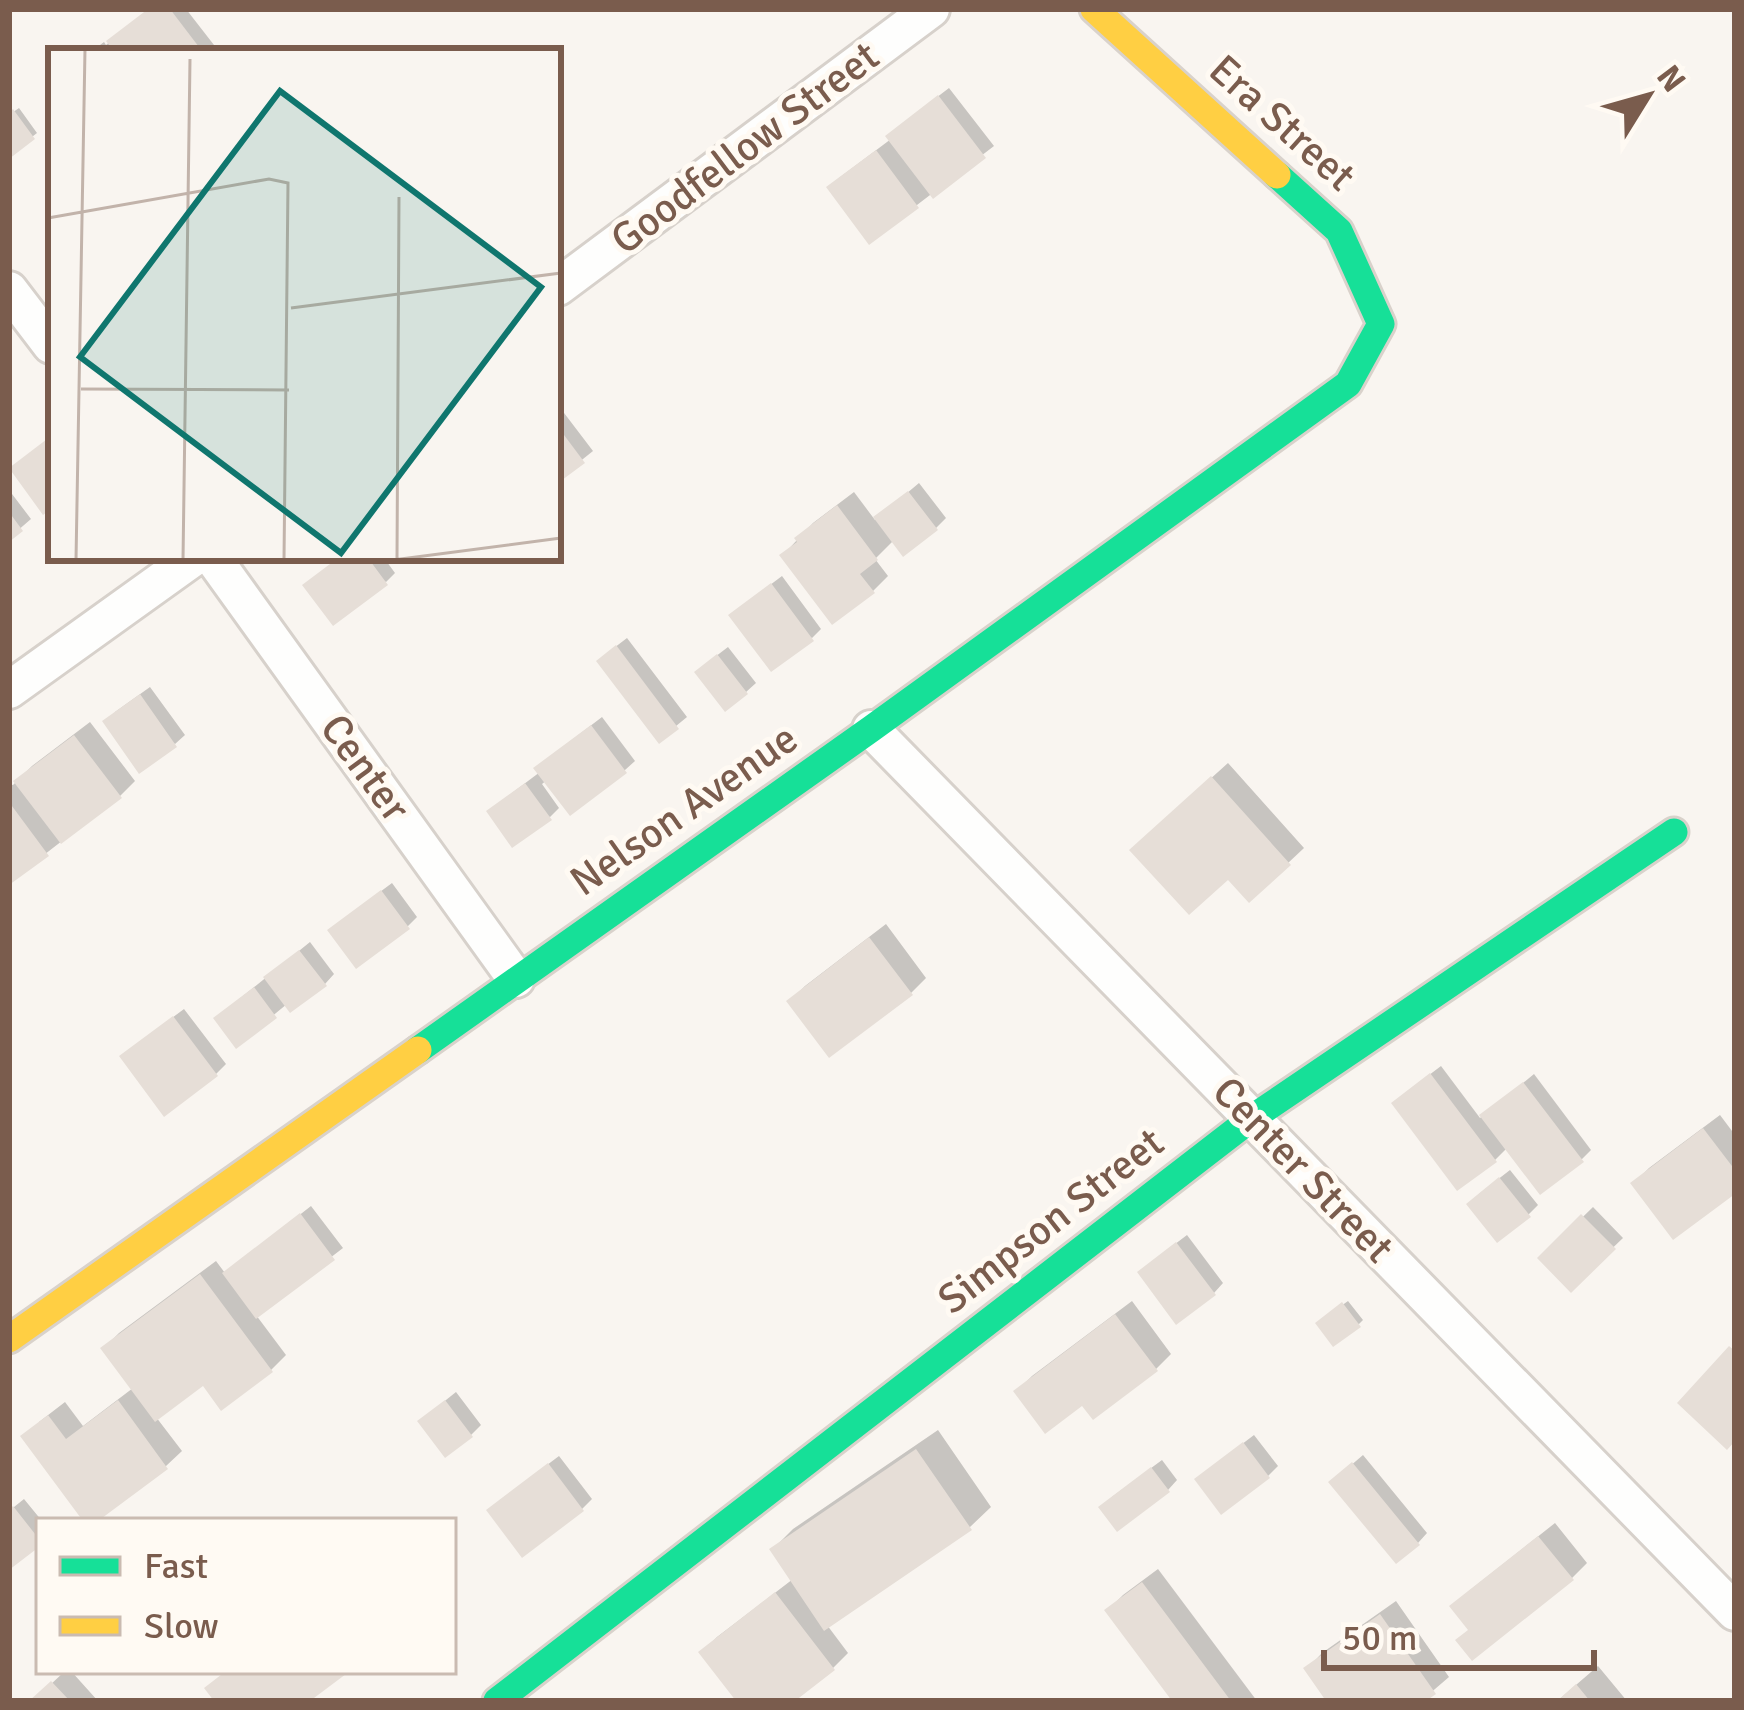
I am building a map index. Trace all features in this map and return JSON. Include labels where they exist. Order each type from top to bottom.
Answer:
[{"type":"street","name":"Goodfellow Street","points":[[561,285],[931,9]]},
{"type":"street","name":"Era Street","points":[[1094,9],[1339,231],[1381,324]]},
{"type":"street","points":[[9,290],[48,342]]},
{"type":"street","name":"Nelson Avenue","points":[[9,1340],[871,729],[1348,384],[1381,324]]},
{"type":"street","points":[[9,690],[189,561]]},
{"type":"street","name":"Center","points":[[215,561],[516,979]]},
{"type":"street","name":"Center Street","points":[[871,729],[1735,1612]]},
{"type":"street","name":"Simpson Street","points":[[497,1701],[1252,1118],[1674,832]]},
{"type":"building","points":[[148,9],[170,9],[200,48],[112,48],[106,41]]},
{"type":"building","points":[[938,95],[986,158],[933,199],[885,136]]},
{"type":"building","points":[[13,109],[35,139],[9,159],[9,113]]},
{"type":"building","points":[[876,150],[919,208],[869,245],[826,187]]},
{"type":"building","points":[[561,431],[585,463],[561,481]]},
{"type":"building","points":[[48,438],[48,511],[43,515],[9,468]]},
{"type":"building","points":[[908,491],[938,530],[903,557],[873,517]]},
{"type":"building","points":[[837,505],[878,560],[860,574],[875,593],[832,625],[779,555]]},
{"type":"building","points":[[9,512],[23,531],[9,542]]},
{"type":"building","points":[[334,561],[370,561],[388,585],[333,626],[302,585]]},
{"type":"building","points":[[771,583],[814,641],[771,672],[728,615]]},
{"type":"building","points":[[616,645],[679,729],[659,744],[596,661]]},
{"type":"building","points":[[717,654],[748,694],[725,712],[694,672]]},
{"type":"building","points":[[140,694],[177,747],[139,774],[102,721]]},
{"type":"building","points":[[591,725],[627,773],[570,816],[533,768]]},
{"type":"building","points":[[74,735],[122,798],[61,844],[13,781]]},
{"type":"building","points":[[1211,776],[1291,865],[1249,903],[1228,880],[1189,915],[1129,850]]},
{"type":"building","points":[[525,783],[552,820],[512,848],[486,811]]},
{"type":"building","points":[[9,802],[49,856],[9,885]]},
{"type":"building","points":[[381,890],[410,929],[356,969],[327,930]]},
{"type":"building","points":[[869,937],[913,995],[829,1058],[786,1001]]},
{"type":"building","points":[[299,950],[327,986],[290,1013],[263,977]]},
{"type":"building","points":[[254,987],[277,1018],[236,1049],[213,1018]]},
{"type":"building","points":[[173,1016],[218,1076],[164,1117],[119,1056]]},
{"type":"building","points":[[1430,1073],[1497,1162],[1457,1191],[1391,1103]]},
{"type":"building","points":[[1523,1082],[1584,1162],[1540,1195],[1479,1115]]},
{"type":"building","points":[[1703,1128],[1735,1170],[1735,1194],[1673,1240],[1630,1183]]},
{"type":"building","points":[[1499,1177],[1531,1217],[1497,1243],[1466,1204]]},
{"type":"building","points":[[300,1213],[335,1260],[256,1319],[222,1273]]},
{"type":"building","points":[[1581,1214],[1616,1249],[1571,1293],[1537,1258]]},
{"type":"building","points":[[1176,1242],[1216,1295],[1176,1325],[1137,1272]]},
{"type":"building","points":[[200,1274],[273,1372],[221,1411],[203,1386],[155,1422],[100,1348]]},
{"type":"building","points":[[1342,1302],[1361,1327],[1333,1347],[1315,1323]]},
{"type":"building","points":[[1115,1314],[1158,1371],[1093,1420],[1082,1406],[1045,1434],[1013,1391]]},
{"type":"building","points":[[1729,1346],[1735,1351],[1735,1441],[1727,1450],[1677,1403]]},
{"type":"building","points":[[118,1400],[168,1469],[102,1518],[81,1518],[20,1436],[48,1415],[66,1439]]},
{"type":"building","points":[[445,1400],[473,1437],[445,1458],[417,1421]]},
{"type":"building","points":[[1243,1442],[1270,1478],[1221,1515],[1194,1479]]},
{"type":"building","points":[[916,1449],[972,1530],[824,1631],[769,1549]]},
{"type":"building","points":[[1352,1462],[1420,1545],[1396,1564],[1328,1482]]},
{"type":"building","points":[[548,1463],[584,1511],[522,1558],[486,1510]]},
{"type":"building","points":[[1151,1467],[1170,1492],[1117,1532],[1098,1507]]},
{"type":"building","points":[[13,1506],[36,1535],[36,1549],[9,1570],[9,1510]]},
{"type":"building","points":[[1538,1536],[1574,1580],[1472,1661],[1455,1640],[1468,1630],[1449,1606]]},
{"type":"building","points":[[1142,1582],[1231,1701],[1172,1701],[1104,1610]]},
{"type":"building","points":[[775,1592],[835,1670],[795,1701],[736,1701],[698,1652]]},
{"type":"building","points":[[1380,1614],[1436,1694],[1426,1701],[1326,1701],[1303,1668]]},
{"type":"building","points":[[222,1674],[346,1674],[310,1701],[214,1701],[204,1688]]},
{"type":"building","points":[[51,1681],[70,1701],[29,1701]]},
{"type":"building","points":[[1576,1684],[1590,1701],[1557,1701]]},
{"type":"traffic: fast","points":[[418,1050],[1348,384],[1381,324],[1339,231],[1277,175]]},
{"type":"traffic: fast","points":[[497,1701],[1252,1118],[1674,832]]},
{"type":"traffic: slow","points":[[1094,9],[1277,175]]},
{"type":"traffic: slow","points":[[9,1339],[418,1050]]}]
